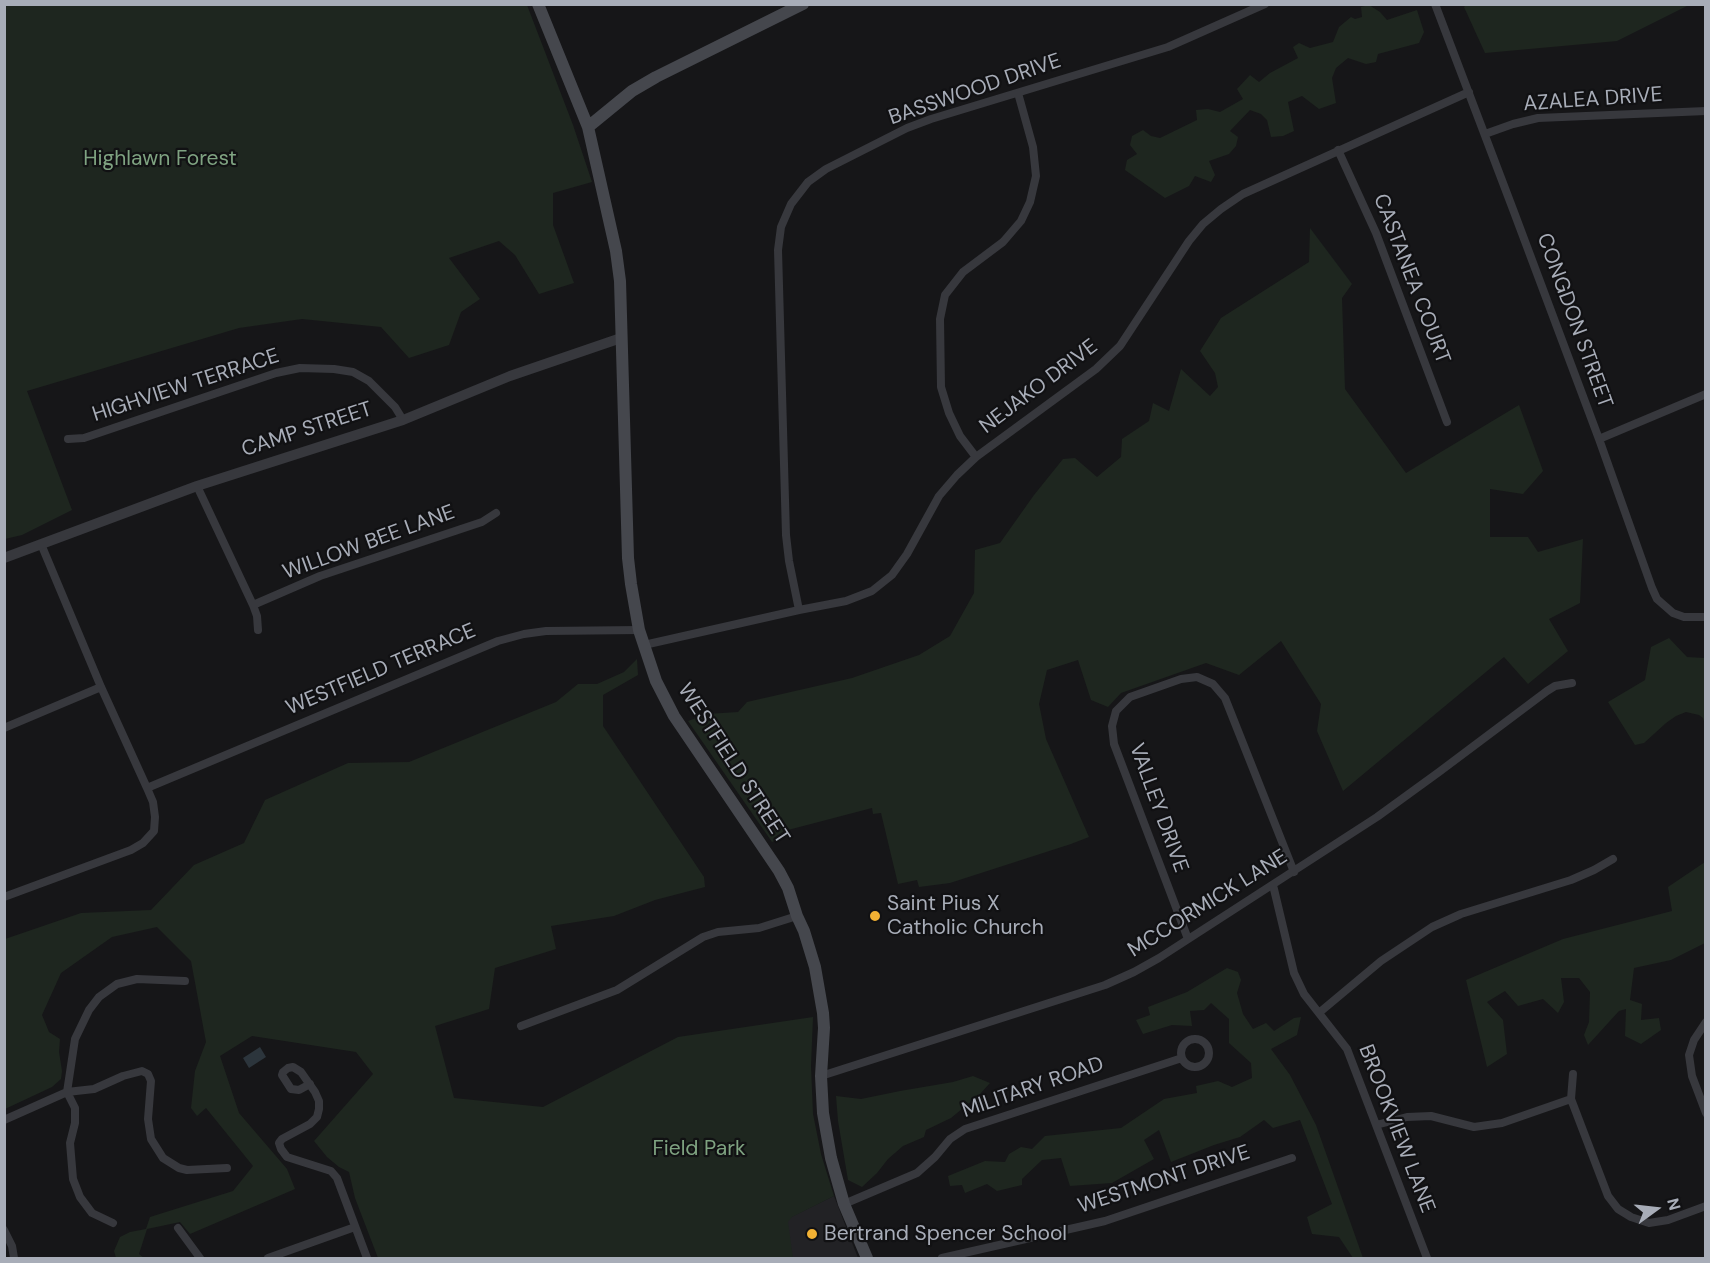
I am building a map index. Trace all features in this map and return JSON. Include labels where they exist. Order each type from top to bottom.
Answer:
[{"type":"main road","name":"WESTFIELD STREET","points":[[538,4],[588,127],[616,251],[620,280],[628,558],[639,630],[656,681],[674,716],[779,871],[791,895],[811,951],[823,1013],[823,1113],[831,1158],[844,1204],[867,1258]]},
{"type":"main road","points":[[588,127],[632,91],[656,77],[803,4]]},
{"type":"street","name":"BASSWOOD DRIVE","points":[[799,610],[786,535],[778,250],[781,227],[791,204],[802,189],[826,168],[932,118],[1168,47],[1265,4]]},
{"type":"street","name":"CONGDON STREET","points":[[1435,4],[1599,440],[1652,588],[1657,599],[1673,613],[1684,617],[1706,617]]},
{"type":"street","name":"NEJAKO DRIVE","points":[[644,645],[846,601],[872,591],[892,575],[907,554],[939,496],[957,475],[976,457],[1096,369],[1120,346],[1189,241],[1221,208],[1243,194],[1469,92]]},
{"type":"street","points":[[976,457],[960,436],[949,413],[941,387],[940,319],[945,295],[963,272],[1003,242],[1021,221],[1030,202],[1036,176],[1033,147],[1018,93]]},
{"type":"street","name":"AZALEA DRIVE","points":[[1485,134],[1538,118],[1706,111]]},
{"type":"street","name":"CASTANEA COURT","points":[[1338,150],[1376,233],[1447,422]]},
{"type":"street","name":"CAMP STREET","points":[[4,558],[197,486],[403,420],[510,376],[621,338]]},
{"type":"street","name":"HIGHVIEW TERRACE","points":[[68,439],[84,438],[276,373],[300,368],[353,372],[369,381],[403,420]]},
{"type":"street","points":[[1599,440],[1706,393]]},
{"type":"street","points":[[197,486],[253,605],[258,630]]},
{"type":"street","name":"WILLOW BEE LANE","points":[[253,605],[320,576],[482,522],[495,513]]},
{"type":"street","points":[[4,897],[131,850],[143,843],[154,831],[153,802],[101,687],[41,544]]},
{"type":"street","name":"WESTFIELD TERRACE","points":[[147,788],[498,641],[524,634],[546,632],[639,630]]},
{"type":"street","name":"VALLEY DRIVE","points":[[1188,939],[1114,744],[1112,726],[1116,711],[1130,697],[1181,679],[1197,676],[1213,684],[1225,698],[1294,872]]},
{"type":"street","name":"MCCORMICK LANE","points":[[822,1076],[1105,985],[1159,958],[1386,811],[1547,691],[1555,686],[1572,683]]},
{"type":"street","points":[[4,728],[101,687]]},
{"type":"street","points":[[1320,1012],[1381,961],[1432,927],[1461,914],[1583,875],[1613,860]]},
{"type":"street","name":"BROOKVIEW LANE","points":[[1272,885],[1294,973],[1305,994],[1347,1049],[1427,1258]]},
{"type":"street","points":[[520,1026],[617,990],[703,937],[718,932],[759,928],[797,916]]},
{"type":"street","points":[[113,1223],[92,1213],[80,1197],[73,1179],[70,1143],[75,1124],[75,1108],[67,1092],[75,1039],[89,1010],[99,997],[117,984],[137,979],[185,981]]},
{"type":"street","points":[[1706,1022],[1694,1040],[1689,1055],[1692,1076],[1706,1113]]},
{"type":"street","name":"MILITARY ROAD","points":[[844,1204],[917,1173],[950,1139],[965,1129],[1182,1058]]},
{"type":"street","points":[[4,1120],[67,1092],[94,1089],[123,1076],[139,1071],[145,1072],[151,1082],[148,1119],[150,1132],[153,1144],[163,1158],[179,1168],[188,1170],[227,1168]]},
{"type":"street","points":[[1573,1074],[1571,1099],[1608,1196],[1618,1209],[1631,1217],[1649,1222],[1668,1220],[1706,1206]]},
{"type":"street","points":[[310,1084],[319,1101],[317,1117],[310,1124],[282,1139],[279,1143],[287,1157],[331,1171],[337,1178],[367,1258]]},
{"type":"street","points":[[1376,1125],[1407,1117],[1431,1116],[1474,1127],[1502,1123],[1571,1099]]},
{"type":"street","name":"WESTMONT DRIVE","points":[[942,1258],[1105,1221],[1292,1158]]},
{"type":"street","points":[[268,1258],[355,1227]]},
{"type":"street","points":[[178,1228],[200,1258]]},
{"type":"street","points":[[4,1230],[12,1246],[14,1258]]},
{"type":"shaded area","points":[[260,1047],[266,1057],[249,1068],[243,1058]]},
{"type":"shaded area","name":"Bertrand Spencer School","points":[[834,1196],[858,1258],[766,1258],[783,1221]]},
{"type":"green space","points":[[1467,4],[1689,5],[1617,41],[1485,53],[1464,7]]},
{"type":"green space","name":"Highlawn Forest","points":[[4,5],[527,5],[573,125],[592,182],[553,193],[553,225],[574,283],[539,294],[515,255],[499,241],[449,258],[480,299],[461,312],[449,345],[409,358],[381,327],[302,319],[239,328],[27,391],[72,510],[22,535],[5,539]]},
{"type":"green space","points":[[1369,5],[1387,20],[1417,10],[1424,32],[1419,43],[1378,54],[1376,62],[1366,64],[1348,58],[1336,68],[1332,78],[1336,103],[1319,109],[1302,96],[1288,102],[1294,131],[1283,136],[1271,137],[1267,120],[1261,114],[1250,110],[1230,131],[1238,137],[1236,146],[1229,154],[1209,161],[1215,175],[1211,182],[1195,176],[1189,186],[1165,198],[1125,170],[1127,160],[1137,154],[1130,145],[1132,136],[1143,130],[1151,136],[1160,138],[1197,120],[1196,110],[1208,109],[1220,112],[1243,99],[1237,89],[1250,75],[1259,82],[1270,73],[1298,58],[1293,47],[1299,43],[1310,48],[1333,42],[1339,27],[1351,17],[1355,19],[1362,17],[1361,7]]},
{"type":"green space","points":[[1310,228],[1352,284],[1342,298],[1345,389],[1406,473],[1519,405],[1543,471],[1523,494],[1490,489],[1490,537],[1528,537],[1538,552],[1583,539],[1580,603],[1549,619],[1568,651],[1528,684],[1504,657],[1343,791],[1317,731],[1321,704],[1281,641],[1239,675],[1206,663],[1121,693],[1108,707],[1091,700],[1078,660],[1047,670],[1039,704],[1046,739],[1089,837],[950,883],[919,887],[917,880],[898,884],[881,813],[873,814],[872,808],[788,830],[789,835],[772,842],[688,721],[707,714],[738,712],[747,702],[852,678],[919,655],[950,636],[974,593],[975,550],[1000,543],[1063,459],[1075,458],[1097,477],[1121,457],[1122,439],[1149,421],[1153,403],[1169,411],[1181,369],[1210,396],[1218,387],[1215,373],[1200,351],[1221,318],[1309,262]]},
{"type":"green space","points":[[1669,638],[1687,657],[1705,658],[1705,725],[1703,718],[1699,715],[1686,712],[1666,723],[1644,743],[1635,745],[1608,702],[1645,680],[1651,647]]},
{"type":"green space","name":"Field Park","points":[[637,659],[638,675],[603,695],[603,726],[704,877],[705,887],[655,900],[614,916],[551,926],[556,949],[495,968],[489,1009],[435,1026],[454,1098],[543,1107],[678,1037],[813,1017],[811,1066],[813,1114],[821,1154],[834,1196],[792,1217],[788,1222],[793,1258],[378,1258],[355,1198],[349,1172],[327,1157],[314,1141],[373,1074],[356,1052],[252,1036],[220,1056],[239,1113],[287,1169],[295,1189],[190,1234],[180,1222],[147,1229],[139,1254],[144,1258],[116,1258],[114,1251],[120,1237],[130,1232],[146,1229],[150,1217],[233,1191],[253,1166],[206,1108],[197,1116],[191,1108],[195,1071],[206,1042],[191,961],[157,927],[112,937],[61,973],[42,1015],[49,1032],[60,1039],[61,1079],[52,1087],[5,1109],[5,939],[81,913],[151,910],[194,865],[244,843],[265,800],[348,763],[409,762],[556,702],[578,684],[597,684],[624,672]]},
{"type":"green space","points":[[1705,862],[1705,943],[1671,960],[1634,968],[1630,1000],[1642,1004],[1641,1020],[1659,1018],[1661,1030],[1641,1044],[1625,1036],[1626,1009],[1619,1011],[1588,1045],[1584,1035],[1589,1022],[1590,992],[1579,978],[1561,978],[1564,1002],[1558,1013],[1543,999],[1518,1006],[1505,991],[1487,1002],[1503,1020],[1507,1054],[1487,1067],[1466,980],[1563,939],[1672,911],[1668,887]]},
{"type":"green space","points":[[1227,968],[1238,972],[1241,980],[1237,993],[1243,1014],[1253,1029],[1266,1023],[1274,1031],[1294,1018],[1301,1017],[1297,1035],[1271,1049],[1290,1075],[1316,1125],[1363,1258],[1353,1258],[1339,1237],[1312,1234],[1307,1217],[1332,1204],[1300,1120],[1273,1128],[1264,1120],[1240,1137],[1171,1162],[1159,1130],[1144,1140],[1154,1159],[1112,1183],[1070,1186],[1061,1158],[1042,1160],[1022,1179],[1022,1185],[997,1191],[987,1184],[965,1193],[962,1185],[950,1186],[948,1176],[985,1161],[1005,1162],[1009,1154],[1021,1147],[1032,1149],[1045,1136],[1121,1128],[1164,1099],[1197,1093],[1196,1086],[1218,1081],[1232,1087],[1252,1078],[1251,1063],[1229,1043],[1229,1019],[1211,1003],[1204,1010],[1190,1011],[1192,1026],[1172,1025],[1143,1034],[1136,1020],[1150,1015],[1148,1007],[1187,992]]},
{"type":"green space","points":[[973,1076],[990,1083],[951,1118],[926,1130],[924,1137],[903,1146],[862,1187],[848,1180],[836,1096],[861,1099],[953,1082]]},
{"type":"place","name":"Saint Pius X Catholic Church","points":[[875,916]]},
{"type":"place","name":"Bertrand Spencer School","points":[[812,1234]]}]
